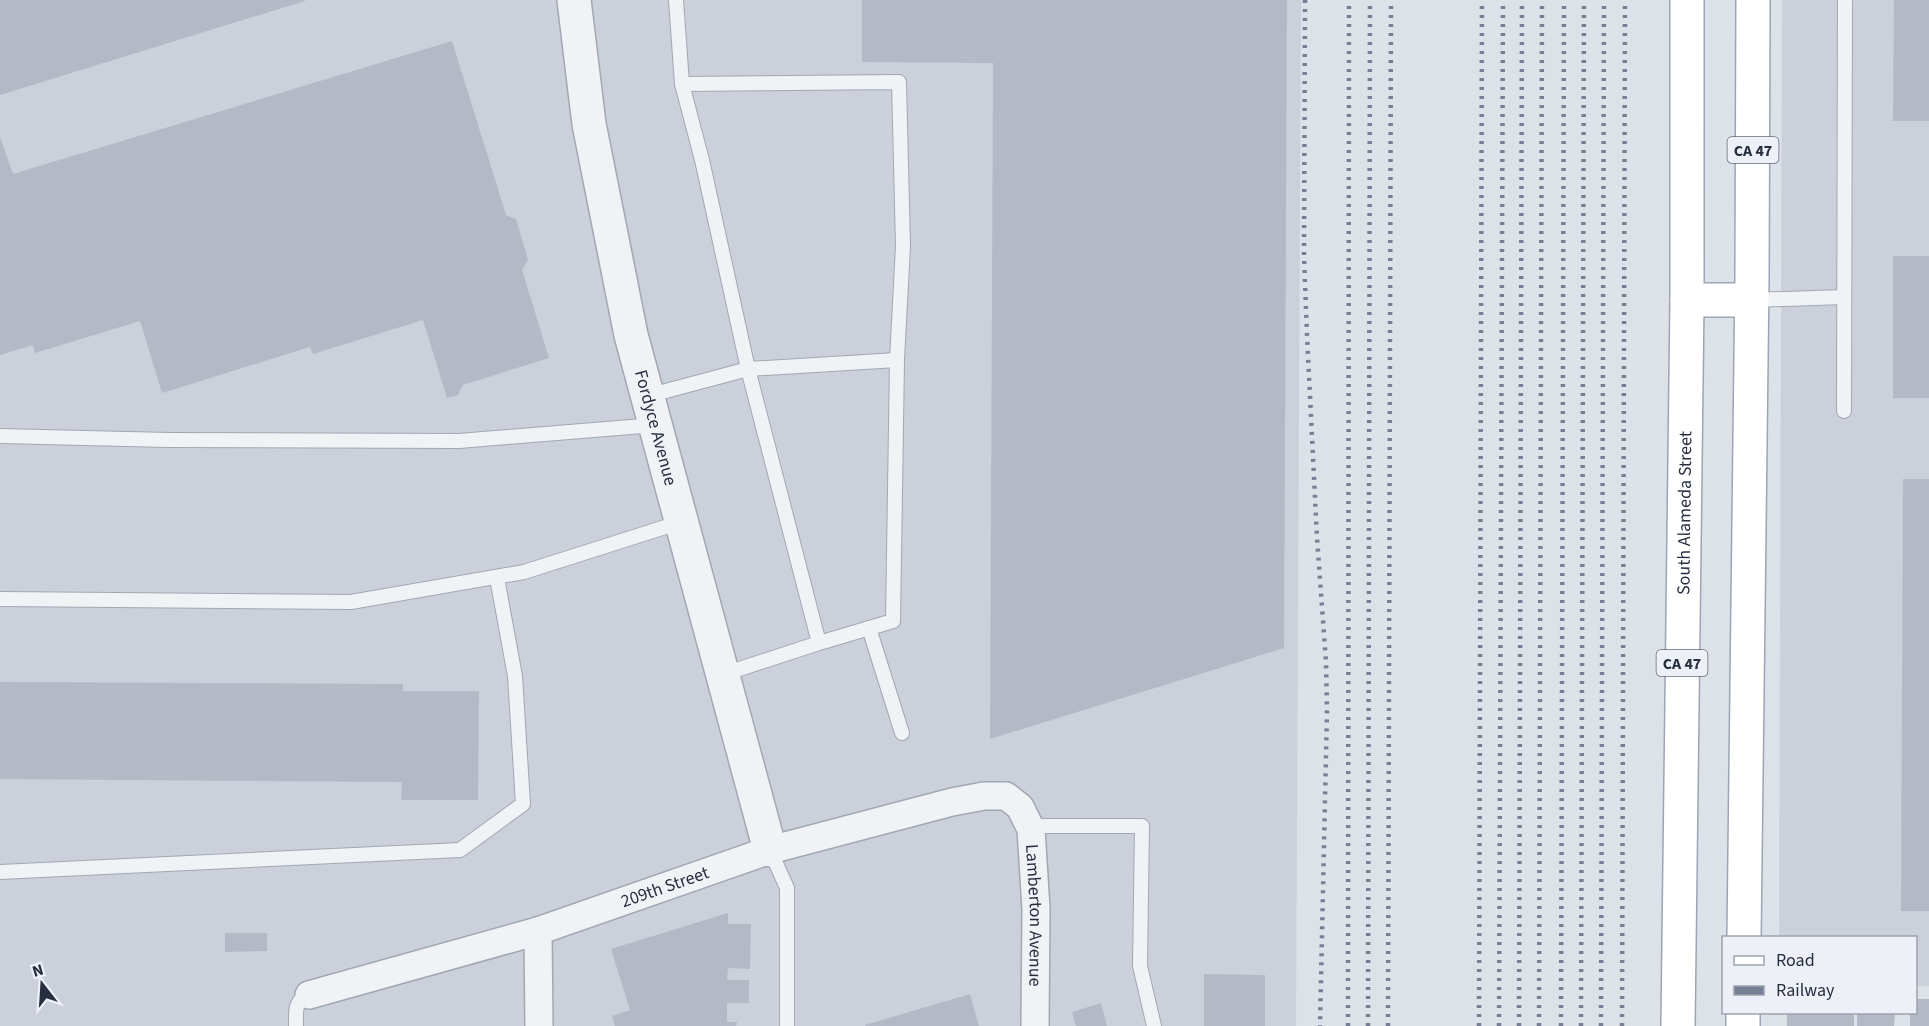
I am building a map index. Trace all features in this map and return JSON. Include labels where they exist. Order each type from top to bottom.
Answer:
[{"type":"main road","name":"South Alameda Street","points":[[1678,1026],[1687,300],[1687,0]]},
{"type":"main road","name":"CA 47","points":[[1744,936],[1754,0]]},
{"type":"main road","points":[[1687,300],[1752,300]]},
{"type":"street","name":"Fordyce Avenue","points":[[574,0],[589,124],[631,335],[770,850]]},
{"type":"street","name":"209th Street","points":[[309,995],[538,931],[770,850],[952,802],[984,796],[1006,796],[1025,816]]},
{"type":"street","name":"Lamberton Avenue","points":[[1025,816],[1036,909],[1035,1026]]},
{"type":"street","points":[[538,931],[539,1026]]},
{"type":"lane","points":[[676,0],[681,84],[702,160],[748,369],[819,643]]},
{"type":"lane","points":[[1844,411],[1845,0]]},
{"type":"lane","points":[[681,84],[899,82],[903,246],[897,360],[894,621],[724,674]]},
{"type":"lane","points":[[1752,300],[1844,297]]},
{"type":"lane","points":[[0,436],[169,440],[459,441],[651,411],[748,369],[897,360]]},
{"type":"lane","points":[[0,599],[351,602],[524,572],[681,522]]},
{"type":"lane","points":[[0,872],[460,850],[523,804],[515,676],[497,578]]},
{"type":"lane","points":[[869,628],[902,733]]},
{"type":"lane","points":[[1025,816],[1142,826],[1140,966],[1154,1026]]},
{"type":"lane","points":[[770,850],[787,888],[787,1026]]},
{"type":"lane","points":[[296,1026],[296,1006],[300,998],[309,995]]},
{"type":"shaded area","points":[[0,0],[1301,0],[1296,1026],[0,1026]]},
{"type":"shaded area","points":[[1782,0],[1929,0],[1929,986],[1917,986],[1917,936],[1779,936]]},
{"type":"building","points":[[0,0],[305,0],[305,1],[0,95]]},
{"type":"building","points":[[862,0],[1287,0],[1284,648],[990,739],[993,63],[862,62]]},
{"type":"building","points":[[1894,0],[1929,0],[1929,121],[1893,121]]},
{"type":"building","points":[[452,41],[506,215],[516,219],[528,260],[522,270],[549,358],[463,385],[458,395],[447,398],[423,320],[313,354],[310,347],[162,393],[140,321],[35,353],[33,345],[0,355],[0,137],[13,174]]},
{"type":"building","points":[[1893,256],[1929,256],[1929,398],[1893,398]]},
{"type":"building","points":[[1903,479],[1929,479],[1929,911],[1901,911]]},
{"type":"building","points":[[0,682],[403,684],[403,691],[479,691],[478,800],[401,800],[402,782],[0,779]]},
{"type":"building","points":[[728,913],[728,924],[751,924],[750,969],[728,968],[727,980],[749,980],[749,1003],[727,1003],[727,1022],[737,1022],[736,1026],[615,1026],[612,1016],[630,1010],[611,949]]},
{"type":"building","points":[[225,933],[267,933],[267,951],[225,952]]},
{"type":"building","points":[[1204,974],[1265,975],[1265,1026],[1204,1026]]},
{"type":"building","points":[[970,994],[979,1026],[865,1026],[865,1025]]},
{"type":"building","points":[[1917,999],[1929,999],[1929,1026],[1910,1026],[1910,1014],[1917,1014]]},
{"type":"building","points":[[1101,1003],[1107,1026],[1076,1026],[1072,1012]]},
{"type":"building","points":[[1787,1014],[1854,1014],[1854,1026],[1787,1026]]},
{"type":"building","points":[[1857,1014],[1895,1014],[1894,1026],[1857,1026]]},
{"type":"railway","points":[[1305,0],[1304,256],[1327,710],[1320,1026]]},
{"type":"railway","points":[[1348,1026],[1349,0]]},
{"type":"railway","points":[[1368,1026],[1370,0]]},
{"type":"railway","points":[[1388,1026],[1391,0]]},
{"type":"railway","points":[[1479,1026],[1482,0]]},
{"type":"railway","points":[[1499,1026],[1503,0]]},
{"type":"railway","points":[[1519,1026],[1522,0]]},
{"type":"railway","points":[[1539,1026],[1542,0]]},
{"type":"railway","points":[[1561,1026],[1564,0]]},
{"type":"railway","points":[[1581,1026],[1584,0]]},
{"type":"railway","points":[[1601,1026],[1604,0]]},
{"type":"railway","points":[[1622,1026],[1625,0]]}]
